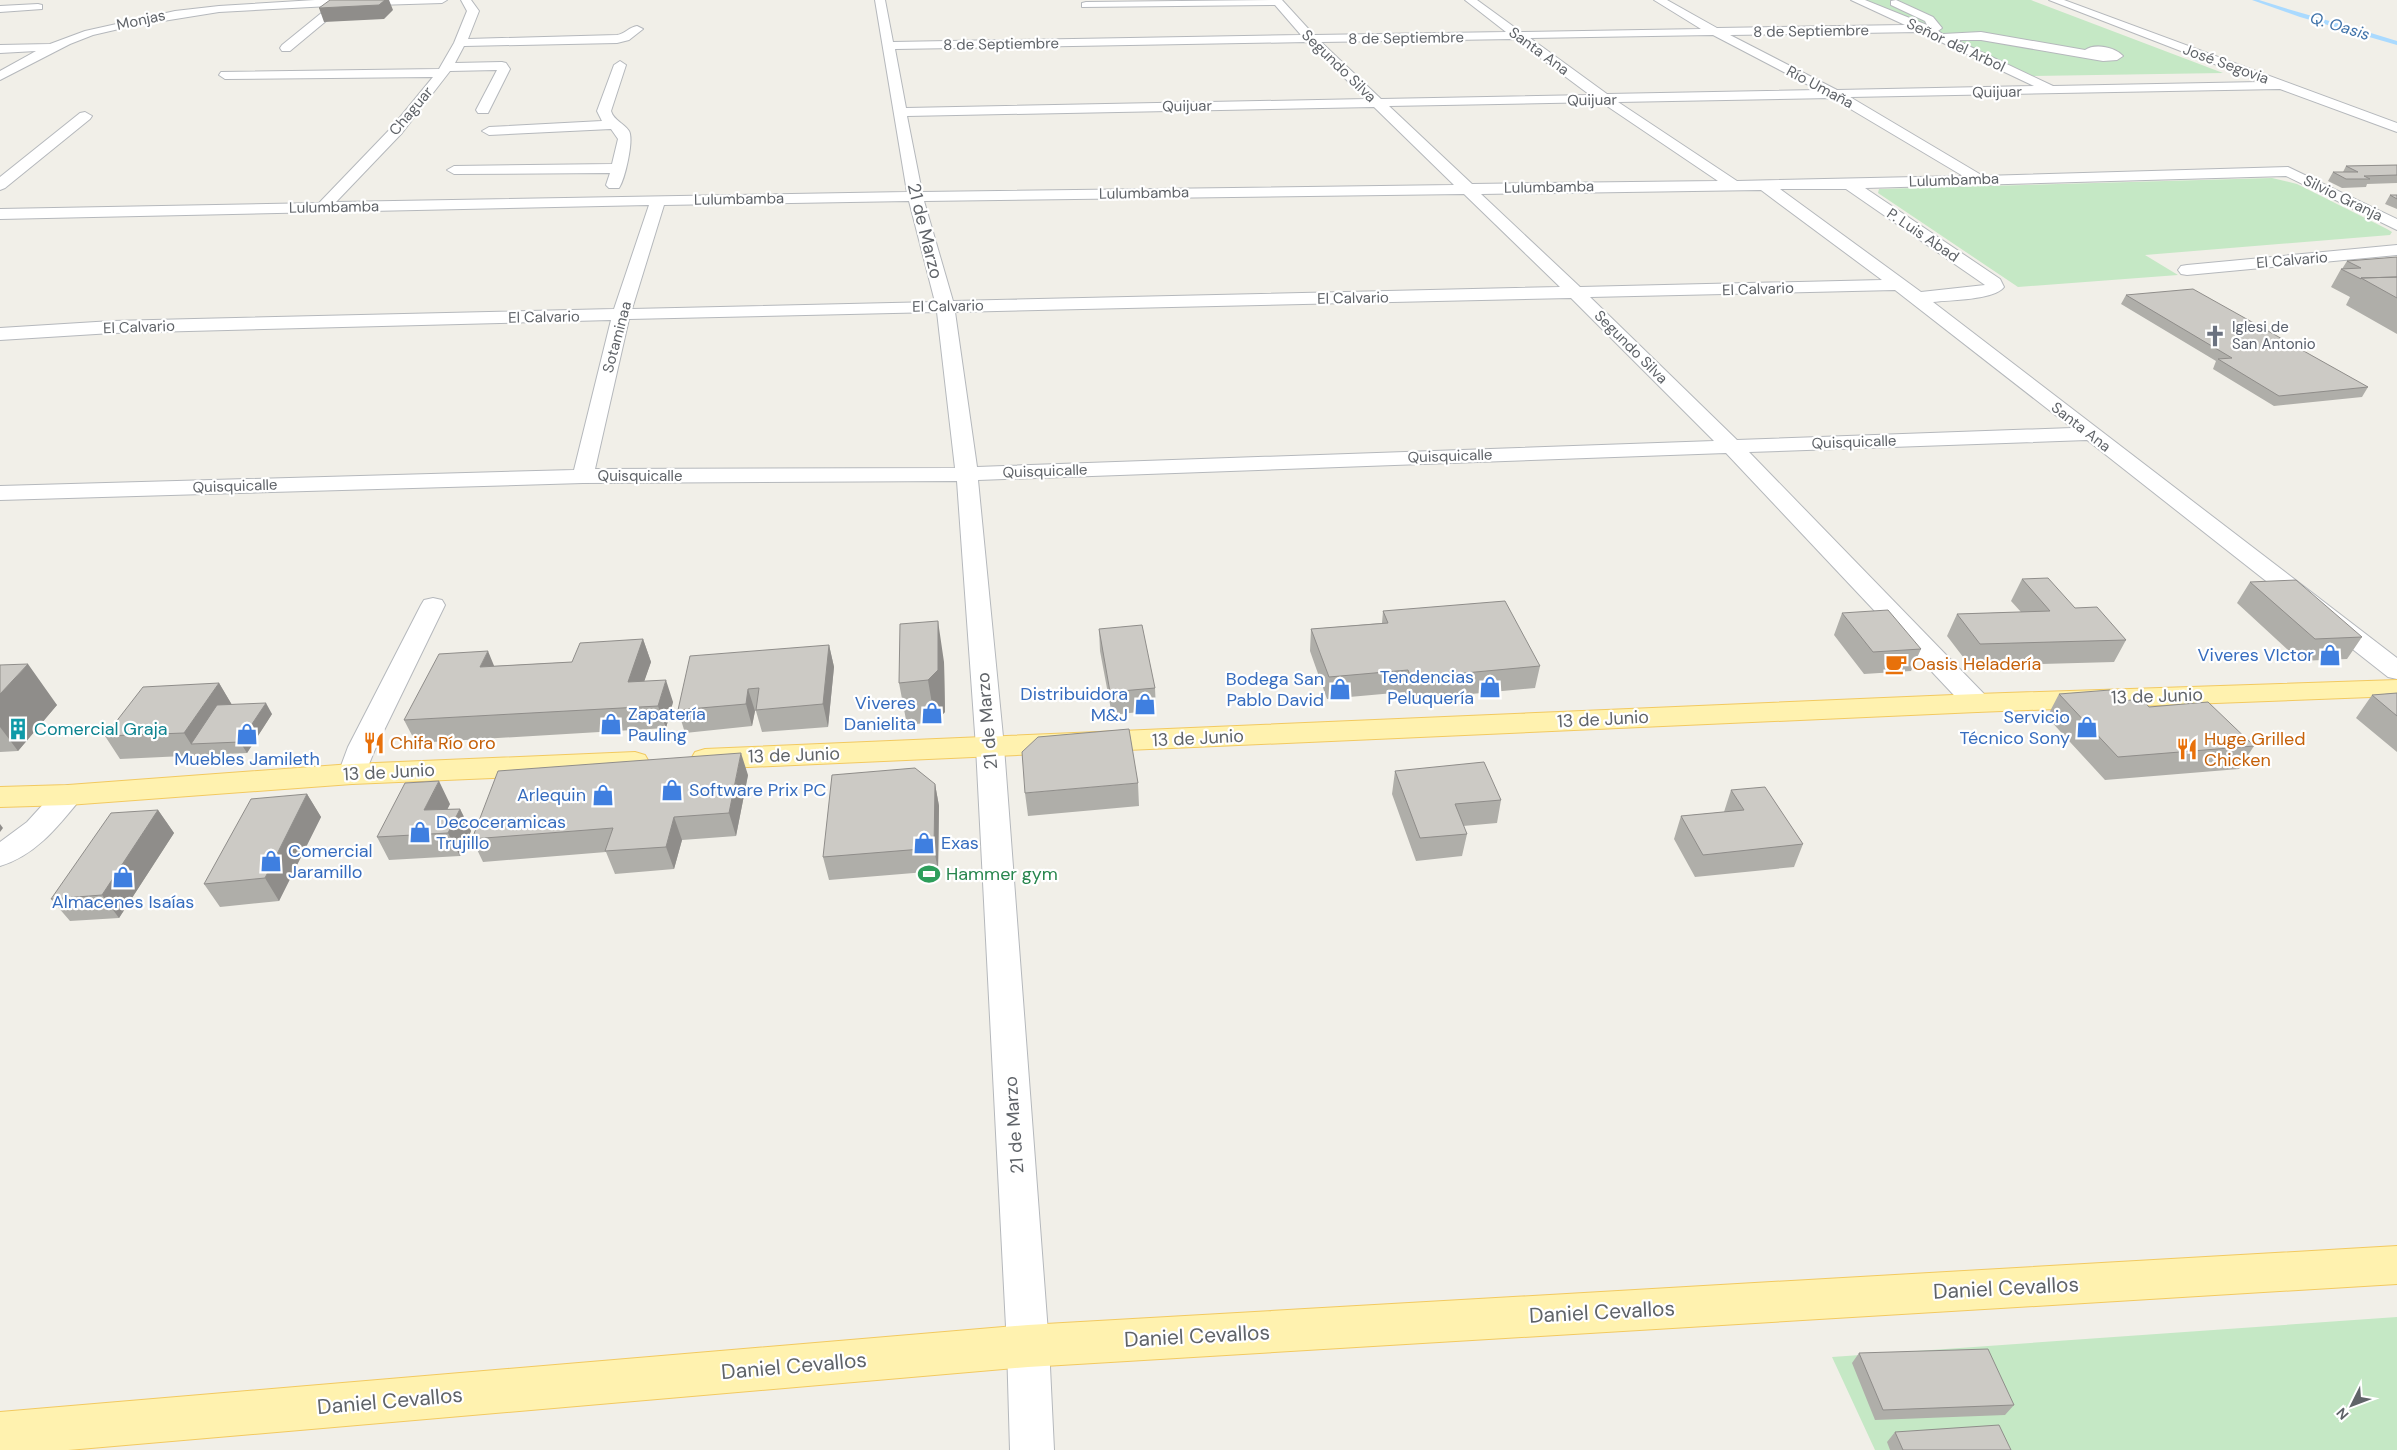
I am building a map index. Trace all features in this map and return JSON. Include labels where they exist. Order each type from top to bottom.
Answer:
[{"type":"main road","name":"13 de Junio","points":[[0,797],[68,795],[352,774],[1977,702],[2397,688]]},
{"type":"main road","name":"Daniel Cevallos","points":[[0,1434],[1028,1346],[2397,1265]]},
{"type":"street","name":"Monjas","points":[[0,76],[54,47],[88,33],[133,20],[205,8],[336,2],[442,0]]},
{"type":"street","name":"Chaguar","points":[[322,208],[406,118],[444,70],[460,43],[473,11],[466,0]]},
{"type":"street","name":"21 de Marzo","points":[[880,0],[915,196],[945,306],[967,474],[990,747],[1028,1346],[1032,1450]]},
{"type":"street","name":"Santa Ana","points":[[1470,0],[1606,100],[1732,184]]},
{"type":"street","name":"Río Umaña","points":[[1659,0],[1717,33],[1837,95],[1978,180]]},
{"type":"street","name":"Señor del Arbol","points":[[1856,0],[1933,30],[2054,91]]},
{"type":"street","name":"José Segovia","points":[[2054,0],[2397,128]]},
{"type":"street","points":[[1086,5],[1277,1]]},
{"type":"street","name":"Segundo Silva","points":[[1277,1],[1311,39],[1577,294],[1731,446],[1977,702]]},
{"type":"street","points":[[286,48],[336,2]]},
{"type":"street","points":[[1895,3],[1924,16],[1933,30]]},
{"type":"street","points":[[133,20],[160,4]]},
{"type":"street","points":[[0,9],[38,7]]},
{"type":"street","points":[[1933,30],[1970,24]]},
{"type":"street","points":[[460,43],[617,39],[625,38],[637,29]]},
{"type":"street","points":[[1933,30],[2094,55]]},
{"type":"street","name":"8 de Septiembre","points":[[888,46],[1933,30]]},
{"type":"street","points":[[0,48],[54,47]]},
{"type":"street","points":[[225,75],[444,70],[502,66],[504,68],[483,110]]},
{"type":"street","points":[[610,201],[625,139],[622,132],[607,119],[604,111],[620,66]]},
{"type":"street","name":"Quijuar","points":[[900,112],[1606,100],[2283,85]]},
{"type":"street","points":[[0,185],[85,116]]},
{"type":"street","points":[[489,131],[614,125]]},
{"type":"street","points":[[454,170],[617,168]]},
{"type":"street","name":"Lulumbamba","points":[[0,214],[658,200],[1732,184],[1849,184],[2288,171]]},
{"type":"street","name":"Silvio Granja","points":[[2288,171],[2397,225]]},
{"type":"street","name":"Santa Ana","points":[[1763,184],[1917,298],[2397,671]]},
{"type":"street","name":"P. Luis Abad","points":[[1849,184],[1994,283],[1995,287],[1989,290],[1917,298]]},
{"type":"street","name":"Sotaminaa","points":[[583,476],[621,316],[658,200]]},
{"type":"street","name":"El Calvario","points":[[2187,270],[2397,250]]},
{"type":"street","name":"El Calvario","points":[[0,334],[112,327],[1897,285]]},
{"type":"street","name":"Quisquicalle","points":[[0,494],[583,476],[967,474],[2090,434]]},
{"type":"street","points":[[352,774],[362,747],[433,605]]},
{"type":"street","points":[[0,855],[14,849],[41,826],[68,795]]},
{"type":"green space","points":[[1864,0],[2031,0],[2223,73],[2033,76]]},
{"type":"green space","points":[[2272,178],[2297,184],[2392,232],[2390,235],[2145,255],[2178,275],[2018,287],[1878,193],[1879,189]]},
{"type":"green space","points":[[2397,1317],[2397,1450],[1875,1450],[1832,1357]]},
{"type":"building","points":[[330,0],[385,0],[379,5],[319,8]]},
{"type":"building","points":[[2397,165],[2397,175],[2364,176],[2370,179],[2346,179],[2333,172],[2358,172],[2346,166]]},
{"type":"building","points":[[2397,257],[2397,277],[2361,279],[2341,269],[2361,268],[2347,261]]},
{"type":"building","points":[[2397,277],[2397,298],[2361,278]]},
{"type":"building","name":"Iglesi de San Antonio","points":[[2193,289],[2368,387],[2279,396],[2218,359],[2232,358],[2126,295]]},
{"type":"building","points":[[2048,578],[2075,608],[2097,607],[2126,640],[1980,644],[1957,614],[2050,611],[2022,579]]},
{"type":"building","points":[[2296,580],[2362,637],[2315,639],[2250,582]]},
{"type":"building","points":[[1505,601],[1540,666],[1411,678],[1408,670],[1329,677],[1311,629],[1388,623],[1383,611]]},
{"type":"building","points":[[1888,610],[1921,649],[1873,652],[1842,613]]},
{"type":"building","points":[[938,621],[938,670],[928,680],[899,683],[900,624]]},
{"type":"building","points":[[1142,625],[1155,688],[1110,692],[1099,629]]},
{"type":"building","points":[[643,639],[628,682],[666,680],[658,706],[404,720],[439,654],[488,651],[480,667],[572,662],[580,643]]},
{"type":"building","points":[[829,645],[823,704],[756,710],[759,688],[748,689],[746,704],[678,710],[690,656]]},
{"type":"building","points":[[28,664],[0,694],[0,665]]},
{"type":"building","points":[[219,683],[184,733],[105,736],[143,687]]},
{"type":"building","points":[[2110,690],[2121,701],[2142,699],[2149,707],[2208,702],[2254,746],[2118,757],[2059,694]]},
{"type":"building","points":[[2397,693],[2397,716],[2372,695]]},
{"type":"building","points":[[266,703],[240,742],[191,744],[217,705]]},
{"type":"building","points":[[1129,729],[1138,783],[1025,793],[1022,752],[1038,737]]},
{"type":"building","points":[[741,753],[729,813],[674,817],[666,847],[605,851],[613,828],[472,839],[498,771]]},
{"type":"building","points":[[1484,762],[1501,800],[1455,804],[1467,834],[1420,838],[1395,771]]},
{"type":"building","points":[[915,768],[935,784],[934,848],[823,857],[832,775]]},
{"type":"building","points":[[439,781],[424,810],[460,809],[448,833],[377,837],[405,783]]},
{"type":"building","points":[[1765,787],[1803,844],[1703,855],[1681,816],[1744,810],[1731,790]]},
{"type":"building","points":[[307,794],[265,878],[204,884],[251,799]]},
{"type":"building","points":[[158,810],[102,895],[51,899],[111,813]]},
{"type":"building","points":[[1988,1349],[2014,1405],[1883,1410],[1859,1353]]},
{"type":"building","points":[[1999,1425],[2011,1450],[1903,1450],[1895,1432]]},
{"type":"waterway","name":"Q. Oasis","points":[[2254,0],[2302,16],[2364,32],[2397,43]]},
{"type":"place","name":"Iglesi de San Antonio","points":[[2215,336]]},
{"type":"place","name":"Viveres VIctor","points":[[2330,655]]},
{"type":"place","name":"Oasis Heladería","points":[[1896,664]]},
{"type":"place","name":"Tendencias Peluquería","points":[[1490,687]]},
{"type":"place","name":"Bodega San Pablo David","points":[[1340,689]]},
{"type":"place","name":"Distribuidora M&J","points":[[1145,704]]},
{"type":"place","name":"Viveres Danielita","points":[[932,713]]},
{"type":"place","name":"Zapatería Pauling","points":[[611,724]]},
{"type":"place","name":"Servicio Técnico Sony","points":[[2087,727]]},
{"type":"place","name":"Comercial Graja","points":[[18,729]]},
{"type":"place","name":"Muebles Jamileth","points":[[247,734]]},
{"type":"place","name":"Chifa Río oro","points":[[374,743]]},
{"type":"place","name":"Huge Grilled Chicken","points":[[2187,749]]},
{"type":"place","name":"Software Prix PC","points":[[672,790]]},
{"type":"place","name":"Arlequin","points":[[603,795]]},
{"type":"place","name":"Decoceramicas Trujillo","points":[[420,832]]},
{"type":"place","name":"Exas","points":[[924,843]]},
{"type":"place","name":"Comercial Jaramillo","points":[[271,861]]},
{"type":"place","name":"Hammer gym","points":[[929,874]]},
{"type":"place","name":"Almacenes Isaías","points":[[123,877]]}]
